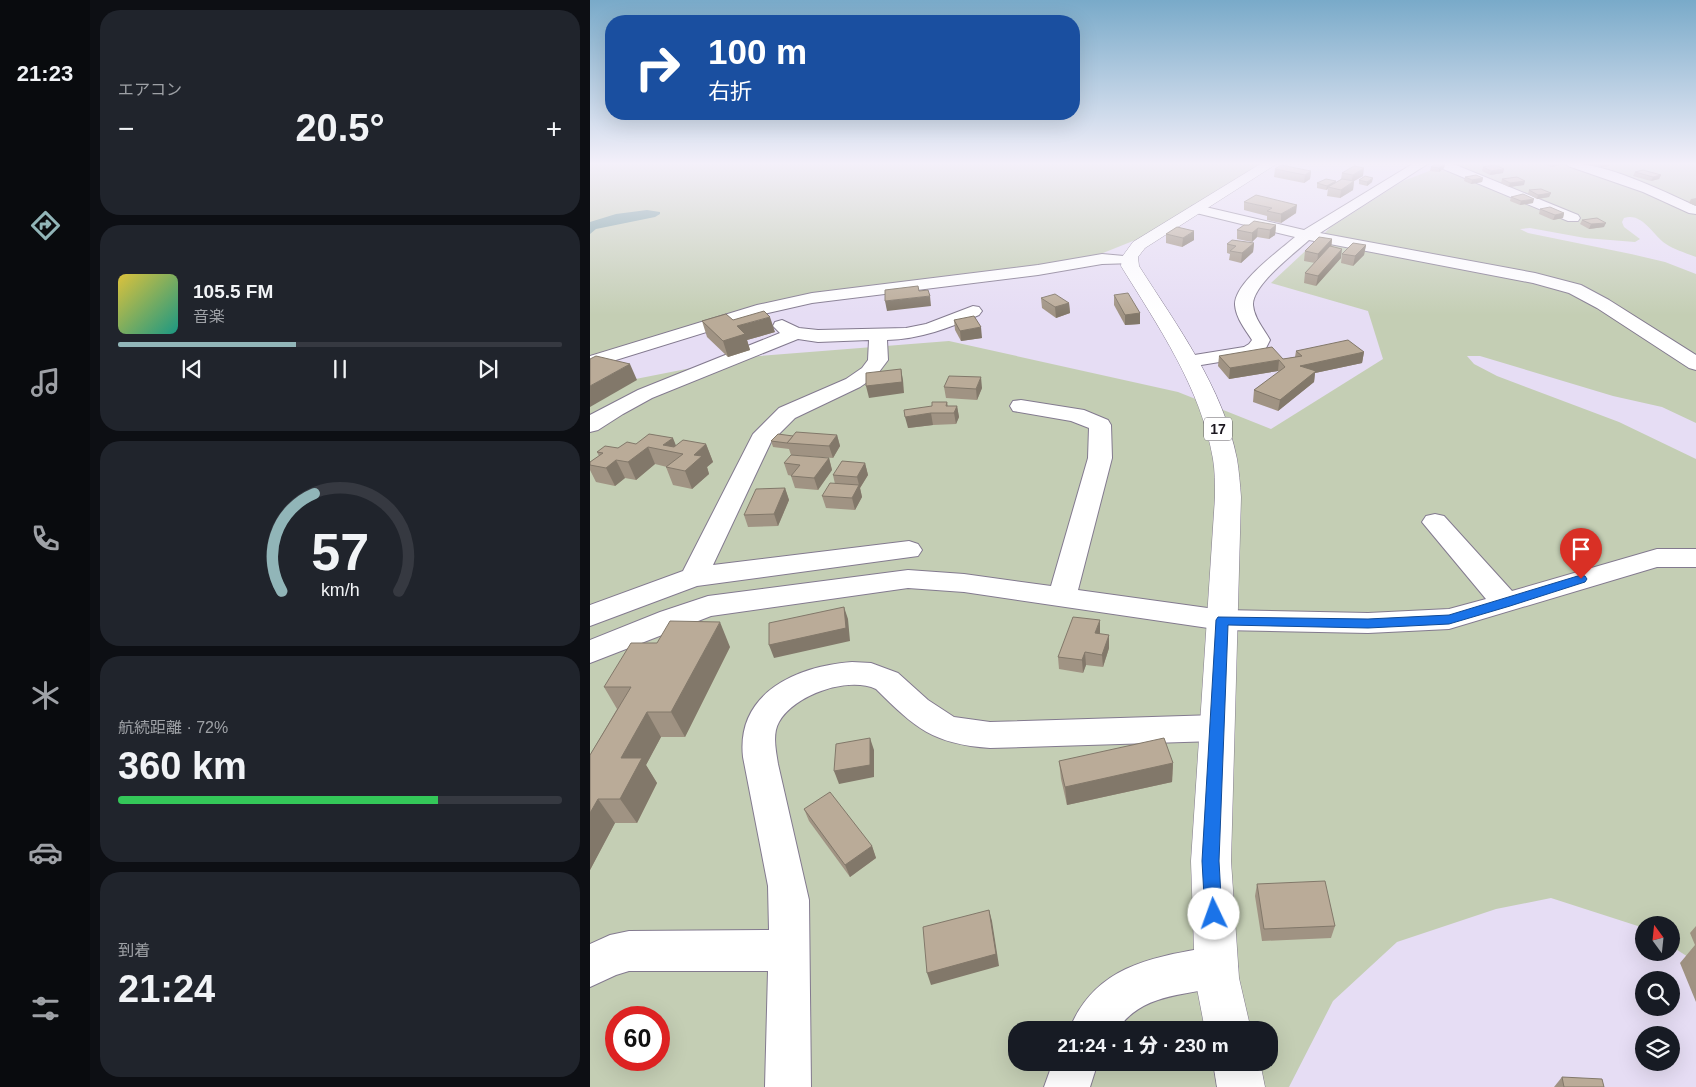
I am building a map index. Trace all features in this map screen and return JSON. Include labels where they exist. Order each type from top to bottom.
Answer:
[{"type":"main road","points":[[1129,260],[1132,252],[1139,245],[1189,214]]},
{"type":"main road","name":"17","points":[[1129,260],[1130,266],[1189,361],[1207,399],[1224,456],[1228,497],[1210,861],[1217,978],[1226,1021]]},
{"type":"main road","points":[[1238,1071],[1241,1087]]},
{"type":"street","points":[[1217,214],[1306,235],[1535,278],[1575,289],[1603,304],[1696,364]]},
{"type":"street","points":[[1189,361],[1249,352],[1259,345],[1261,340],[1252,327],[1245,310],[1246,295],[1255,280],[1306,235],[1341,214]]},
{"type":"street","points":[[1563,214],[1573,218]]},
{"type":"street","points":[[590,362],[763,309],[812,298],[1038,270],[1102,258],[1129,260]]},
{"type":"street","points":[[763,309],[787,330],[818,336],[878,335],[920,331],[973,311]]},
{"type":"street","points":[[590,425],[615,409],[645,394],[796,333]]},
{"type":"street","points":[[694,577],[761,439],[787,413],[853,382],[869,372],[878,360],[878,335]]},
{"type":"street","points":[[1021,406],[1076,415],[1100,425],[1100,458],[1062,597]]},
{"type":"street","points":[[1435,522],[1506,603]]},
{"type":"street","points":[[590,616],[647,593],[694,577],[747,568],[909,550]]},
{"type":"street","points":[[590,652],[670,619],[708,606],[908,579],[964,583],[1222,620],[1368,623],[1449,619],[1657,558],[1696,558]]},
{"type":"street","points":[[788,1087],[789,900],[760,758],[759,734],[766,715],[775,703],[800,686],[826,678],[849,674],[879,677],[930,719],[952,730],[971,734],[1216,728]]},
{"type":"street","points":[[590,966],[610,956],[629,951],[790,950]]},
{"type":"street","points":[[1097,1021],[1110,1003],[1128,990],[1157,979],[1216,967]]},
{"type":"street","points":[[1067,1087],[1073,1071]]},
{"type":"shaded area","points":[[590,214],[1181,214],[1138,239],[1103,253],[1056,265],[822,293],[590,358]]},
{"type":"shaded area","points":[[616,214],[660,214],[655,217],[596,229],[590,234],[590,222]]},
{"type":"shaded area","points":[[1352,214],[1696,214],[1696,257],[1666,244],[1642,221],[1631,217],[1624,218],[1622,222],[1624,227],[1640,239],[1635,242],[1585,238],[1530,228],[1520,229],[1528,233],[1665,262],[1696,274],[1696,423],[1662,407],[1613,396],[1480,356],[1467,356],[1474,364],[1497,376],[1619,422],[1696,459],[1696,962],[1680,952],[1680,916],[1635,916],[1635,925],[1551,898],[1496,909],[1397,942],[1333,1001],[1289,1087],[590,1087],[590,388],[747,357],[949,341],[1178,392],[1271,429],[1383,359],[1368,311],[1271,283],[1331,227]]},
{"type":"building","points":[[1597,218],[1606,223],[1591,224],[1582,220]]},
{"type":"building","points":[[1254,221],[1276,225],[1270,230],[1258,228],[1252,233],[1237,230]]},
{"type":"building","points":[[1177,227],[1194,231],[1183,238],[1166,234]]},
{"type":"building","points":[[1319,237],[1332,239],[1318,254],[1305,251]]},
{"type":"building","points":[[1232,240],[1254,243],[1242,253],[1230,251],[1236,246],[1227,244]]},
{"type":"building","points":[[1353,243],[1366,245],[1355,256],[1342,254]]},
{"type":"building","points":[[1330,246],[1342,249],[1318,276],[1305,273]]},
{"type":"building","points":[[918,286],[919,291],[928,290],[930,296],[885,301],[885,290]]},
{"type":"building","points":[[1128,293],[1140,313],[1125,315],[1114,295]]},
{"type":"building","points":[[1055,294],[1069,303],[1055,307],[1041,298]]},
{"type":"building","points":[[764,311],[770,317],[737,326],[745,334],[723,341],[702,321],[726,314],[733,320]]},
{"type":"building","points":[[974,316],[981,327],[960,331],[954,320]]},
{"type":"building","points":[[1348,340],[1364,352],[1300,366],[1316,371],[1280,400],[1254,390],[1285,367],[1279,360],[1230,368],[1219,356],[1272,347],[1283,359],[1302,356],[1296,351]]},
{"type":"building","points":[[596,356],[630,364],[590,386],[590,359]]},
{"type":"building","points":[[901,369],[902,382],[866,386],[866,373]]},
{"type":"building","points":[[949,376],[981,377],[976,389],[944,387]]},
{"type":"building","points":[[932,402],[947,402],[946,406],[957,406],[954,413],[931,413],[905,417],[904,410],[932,406]]},
{"type":"building","points":[[796,432],[837,435],[829,446],[787,443]]},
{"type":"building","points":[[649,434],[673,438],[663,445],[674,447],[683,440],[706,444],[694,455],[702,456],[685,471],[666,467],[683,454],[648,447],[628,462],[616,460],[606,468],[590,465],[590,462],[603,453],[597,452],[605,446],[618,448],[627,442],[636,444]]},
{"type":"building","points":[[778,434],[793,436],[787,443],[771,441]]},
{"type":"building","points":[[791,455],[829,458],[814,478],[791,476],[800,465],[784,463]]},
{"type":"building","points":[[842,461],[865,463],[857,477],[833,475]]},
{"type":"building","points":[[830,483],[859,485],[852,498],[822,496]]},
{"type":"building","points":[[785,488],[774,514],[744,515],[756,489]]},
{"type":"building","points":[[844,607],[846,628],[769,645],[769,623]]},
{"type":"building","points":[[1073,617],[1100,620],[1095,633],[1109,635],[1102,655],[1085,652],[1082,660],[1058,657]]},
{"type":"building","points":[[670,621],[720,622],[671,712],[647,712],[621,758],[642,758],[620,799],[598,799],[590,813],[590,755],[631,687],[604,687],[631,643],[657,643]]},
{"type":"building","points":[[870,738],[870,765],[834,771],[836,744]]},
{"type":"building","points":[[1164,738],[1173,763],[1065,787],[1059,761]]},
{"type":"building","points":[[830,792],[872,846],[845,865],[804,809]]},
{"type":"building","points":[[1325,881],[1335,926],[1264,929],[1257,884]]},
{"type":"building","points":[[989,910],[996,954],[927,973],[923,927]]},
{"type":"building","points":[[1562,1077],[1602,1079],[1604,1087],[1564,1087]]},
{"type":"route","points":[[1214,914],[1210,861],[1222,620],[1368,623],[1449,619],[1581,579]]}]
